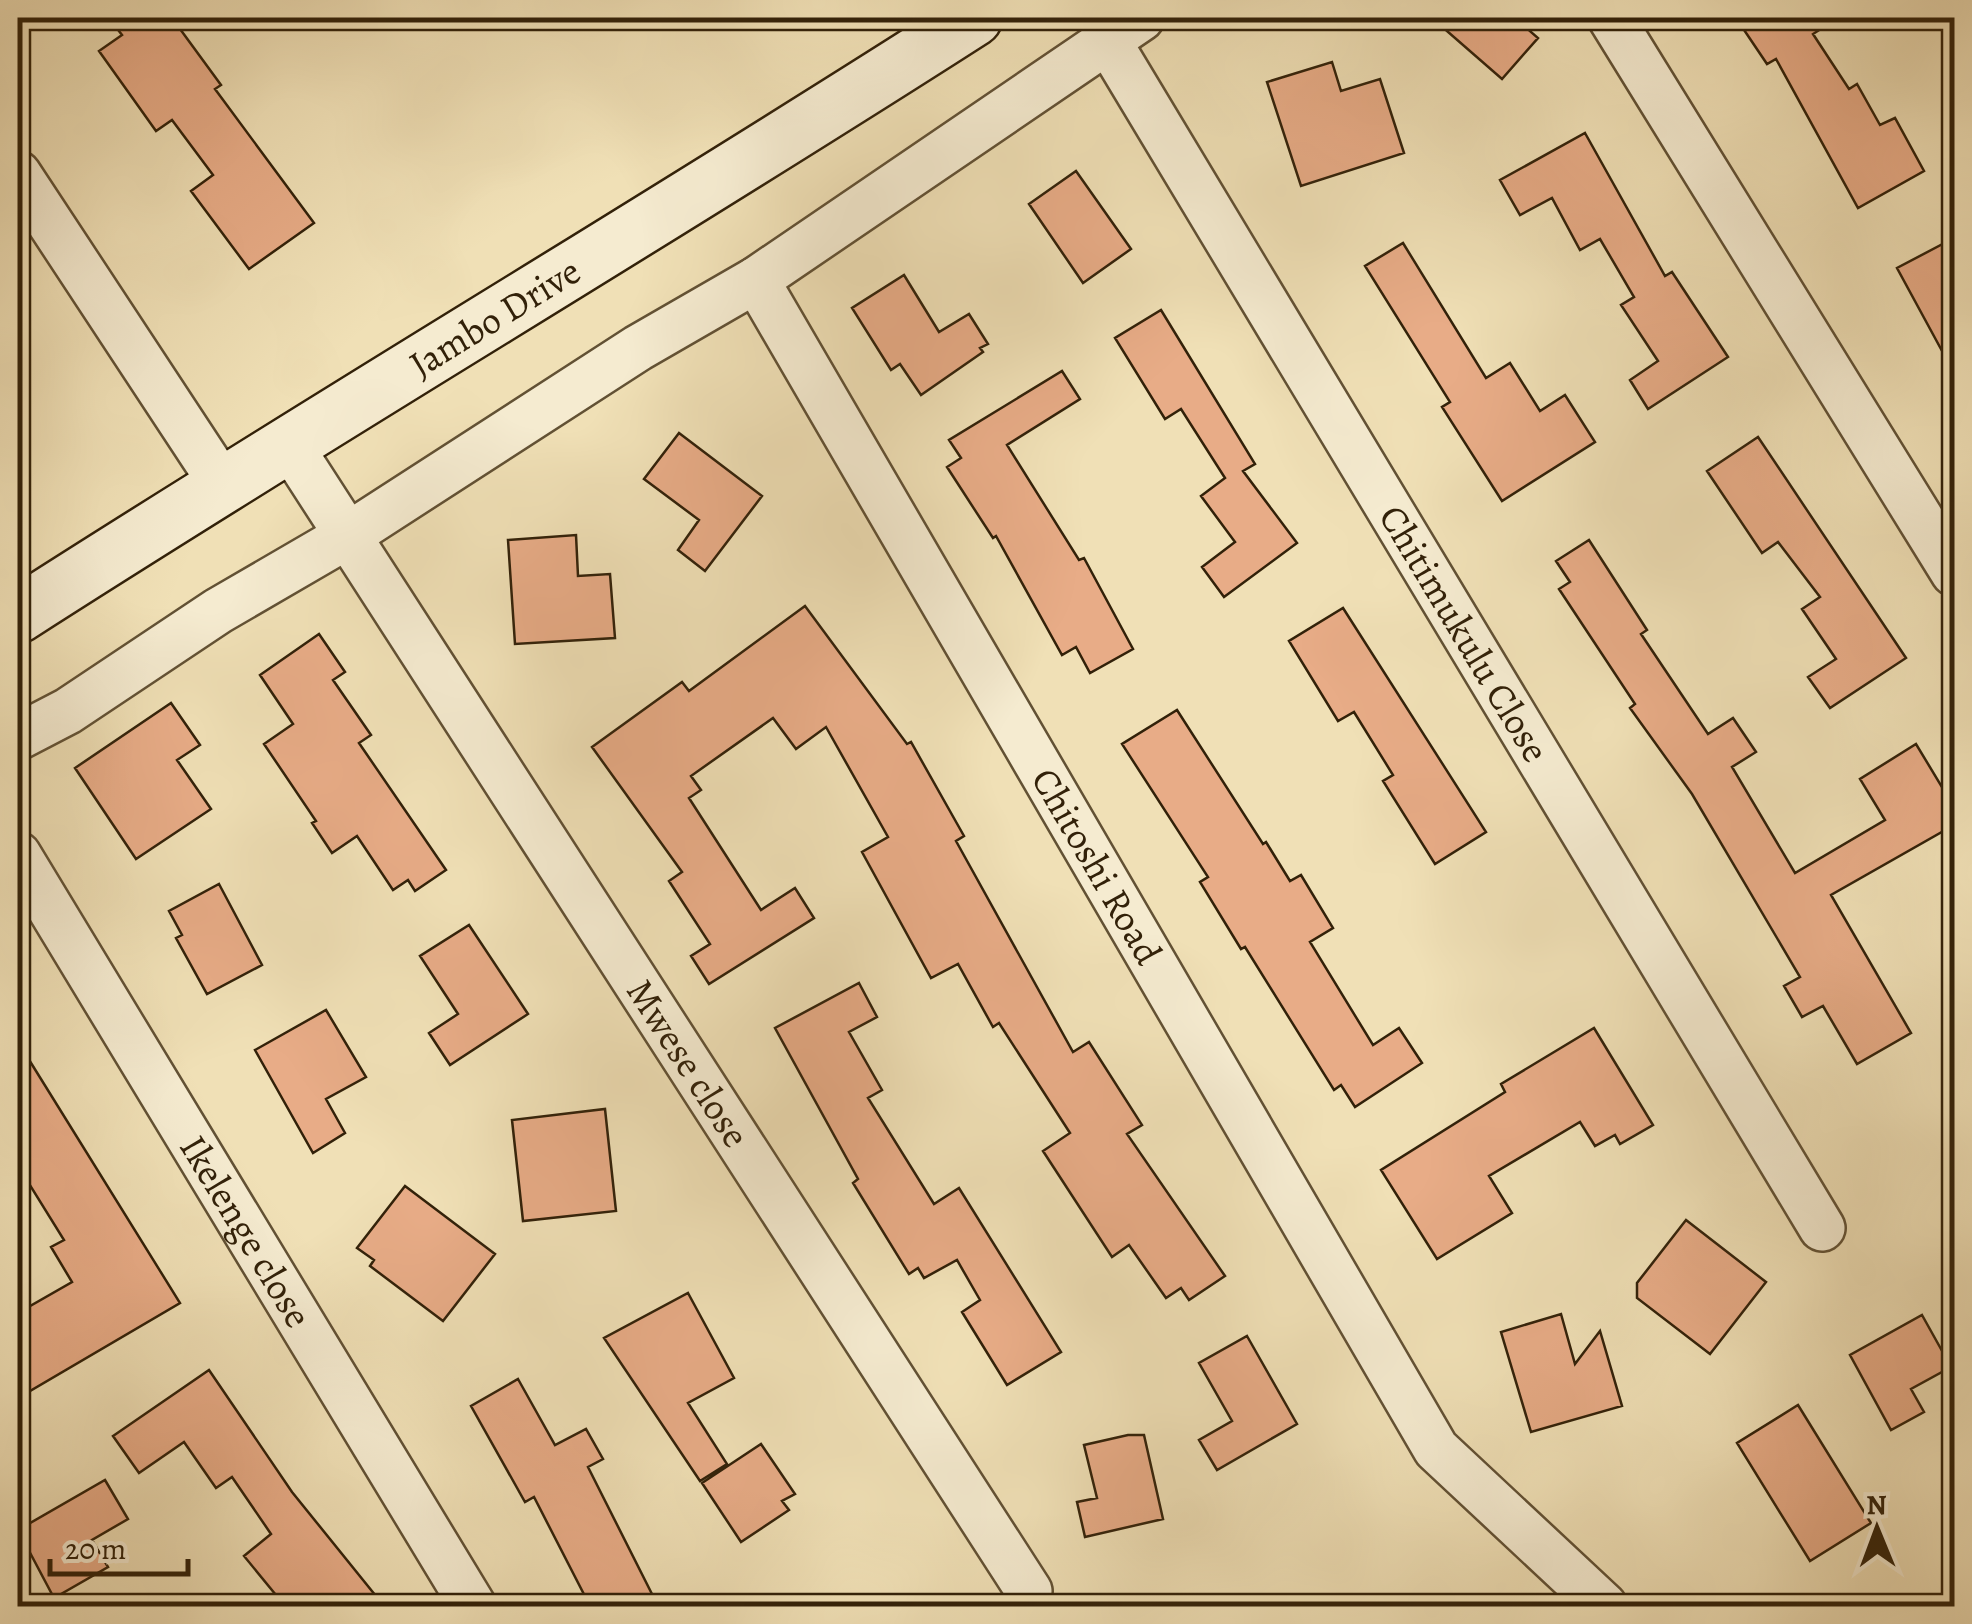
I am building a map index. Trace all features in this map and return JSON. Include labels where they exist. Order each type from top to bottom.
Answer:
[{"type":"street","name":"Jambo Drive","points":[[18,615],[288,443],[678,208],[974,18]]},
{"type":"street","points":[[1611,18],[1954,573]]},
{"type":"street","points":[[18,737],[68,710],[218,612],[346,536],[638,348],[756,280],[1124,28]]},
{"type":"street","name":"Chitimukulu Close","points":[[1124,28],[1822,1228]]},
{"type":"street","points":[[18,174],[222,484]]},
{"type":"street","name":"Chitoshi Road","points":[[756,280],[1436,1449],[1604,1606]]},
{"type":"street","name":"Mwese close","points":[[288,443],[1029,1591]]},
{"type":"street","name":"Ikelenge close","points":[[18,855],[473,1606]]},
{"type":"building","points":[[109,18],[172,18],[221,85],[215,89],[314,223],[249,269],[191,191],[213,175],[172,120],[156,131],[99,51],[122,35]]},
{"type":"building","points":[[1432,18],[1515,18],[1538,38],[1502,79]]},
{"type":"building","points":[[1736,18],[1838,18],[1813,34],[1849,89],[1857,84],[1880,125],[1895,118],[1924,171],[1858,208],[1776,59],[1767,64]]},
{"type":"building","points":[[1332,62],[1341,91],[1380,79],[1404,153],[1301,186],[1267,82]]},
{"type":"building","points":[[1585,133],[1665,276],[1672,272],[1728,357],[1648,409],[1630,380],[1658,361],[1621,305],[1634,297],[1600,239],[1580,250],[1552,198],[1520,215],[1500,180]]},
{"type":"building","points":[[1076,171],[1131,249],[1083,283],[1029,204]]},
{"type":"building","points":[[1954,238],[1954,373],[1897,268]]},
{"type":"building","points":[[1403,243],[1486,378],[1510,363],[1540,411],[1565,395],[1595,442],[1502,501],[1442,407],[1450,402],[1365,266]]},
{"type":"building","points":[[904,275],[939,332],[969,314],[988,344],[980,348],[983,352],[921,395],[900,364],[891,370],[852,308]]},
{"type":"building","points":[[1161,310],[1255,464],[1243,471],[1297,543],[1224,597],[1202,567],[1235,542],[1201,496],[1225,478],[1181,409],[1165,419],[1115,338]]},
{"type":"building","points":[[1062,371],[1080,399],[1007,445],[1079,560],[1084,558],[1133,649],[1090,673],[1076,647],[1062,655],[996,536],[993,538],[947,467],[961,458],[949,440]]},
{"type":"building","points":[[679,433],[762,496],[705,571],[678,550],[699,520],[644,479]]},
{"type":"building","points":[[1758,437],[1906,658],[1830,708],[1808,677],[1836,659],[1802,609],[1820,597],[1778,542],[1762,553],[1707,471]]},
{"type":"building","points":[[576,535],[578,576],[610,574],[615,638],[515,644],[508,540]]},
{"type":"building","points":[[1589,540],[1647,630],[1641,634],[1708,734],[1733,718],[1756,752],[1732,767],[1795,873],[1885,820],[1860,779],[1916,744],[1954,807],[1954,825],[1831,895],[1911,1033],[1857,1064],[1823,1006],[1802,1017],[1784,986],[1800,977],[1692,794],[1630,708],[1635,704],[1559,589],[1570,582],[1556,561]]},
{"type":"building","points":[[805,606],[907,744],[911,742],[964,836],[956,841],[1073,1052],[1089,1042],[1142,1125],[1127,1134],[1225,1276],[1189,1300],[1181,1288],[1166,1298],[1129,1245],[1112,1257],[1043,1151],[1070,1133],[999,1023],[993,1027],[958,964],[931,978],[862,852],[888,837],[826,727],[796,749],[773,718],[691,776],[701,790],[689,798],[761,910],[795,888],[814,918],[709,984],[691,956],[710,944],[669,881],[682,872],[592,747],[682,682],[689,691]]},
{"type":"building","points":[[1343,608],[1486,832],[1435,864],[1383,781],[1393,775],[1354,712],[1338,721],[1289,641]]},
{"type":"building","points":[[319,634],[345,672],[333,680],[371,735],[359,743],[446,870],[415,891],[408,880],[393,890],[357,836],[332,853],[312,823],[316,821],[264,744],[293,724],[260,675]]},
{"type":"building","points":[[171,703],[200,745],[177,760],[211,809],[136,859],[75,768]]},
{"type":"building","points":[[1177,710],[1263,844],[1266,842],[1290,881],[1301,875],[1333,928],[1310,942],[1373,1045],[1399,1028],[1422,1063],[1355,1107],[1341,1085],[1334,1090],[1245,947],[1241,949],[1200,882],[1208,877],[1122,744]]},
{"type":"building","points":[[219,884],[262,965],[207,994],[176,938],[182,935],[169,911]]},
{"type":"building","points":[[469,925],[528,1014],[450,1065],[429,1033],[458,1014],[420,956]]},
{"type":"building","points":[[859,983],[877,1017],[849,1032],[882,1090],[868,1098],[934,1204],[959,1188],[1061,1352],[1007,1385],[962,1312],[980,1300],[957,1260],[924,1278],[918,1268],[909,1274],[853,1183],[858,1179],[775,1028]]},
{"type":"building","points":[[326,1010],[366,1077],[326,1099],[345,1133],[313,1153],[255,1050]]},
{"type":"building","points":[[1594,1028],[1653,1125],[1620,1144],[1615,1135],[1595,1146],[1580,1122],[1489,1176],[1512,1213],[1437,1259],[1381,1170],[1505,1092],[1501,1084]]},
{"type":"building","points":[[18,1042],[180,1303],[18,1398],[18,1313],[72,1282],[51,1247],[64,1240],[18,1166]]},
{"type":"building","points":[[605,1109],[616,1211],[523,1221],[512,1120]]},
{"type":"building","points":[[405,1186],[495,1254],[443,1321],[370,1266],[374,1260],[357,1248]]},
{"type":"building","points":[[1686,1220],[1766,1282],[1710,1354],[1637,1298],[1637,1283]]},
{"type":"building","points":[[688,1293],[734,1378],[688,1403],[727,1464],[700,1481],[604,1338]]},
{"type":"building","points":[[1561,1314],[1575,1364],[1600,1331],[1622,1406],[1531,1432],[1501,1332]]},
{"type":"building","points":[[1922,1315],[1951,1367],[1911,1389],[1924,1412],[1891,1430],[1850,1355]]},
{"type":"building","points":[[1247,1336],[1297,1424],[1217,1470],[1199,1440],[1232,1421],[1199,1363]]},
{"type":"building","points":[[209,1370],[292,1492],[384,1606],[285,1606],[244,1556],[271,1534],[232,1477],[216,1488],[184,1442],[139,1473],[113,1436]]},
{"type":"building","points":[[518,1379],[555,1445],[586,1429],[603,1459],[588,1467],[658,1606],[590,1606],[534,1497],[525,1502],[471,1406]]},
{"type":"building","points":[[1798,1405],[1871,1523],[1810,1561],[1737,1443]]},
{"type":"building","points":[[1144,1435],[1163,1519],[1085,1537],[1077,1502],[1097,1498],[1084,1445]]},
{"type":"building","points":[[761,1444],[795,1494],[782,1501],[789,1510],[741,1542],[702,1483]]},
{"type":"building","points":[[105,1480],[128,1519],[92,1540],[108,1567],[54,1598],[18,1530]]}]
